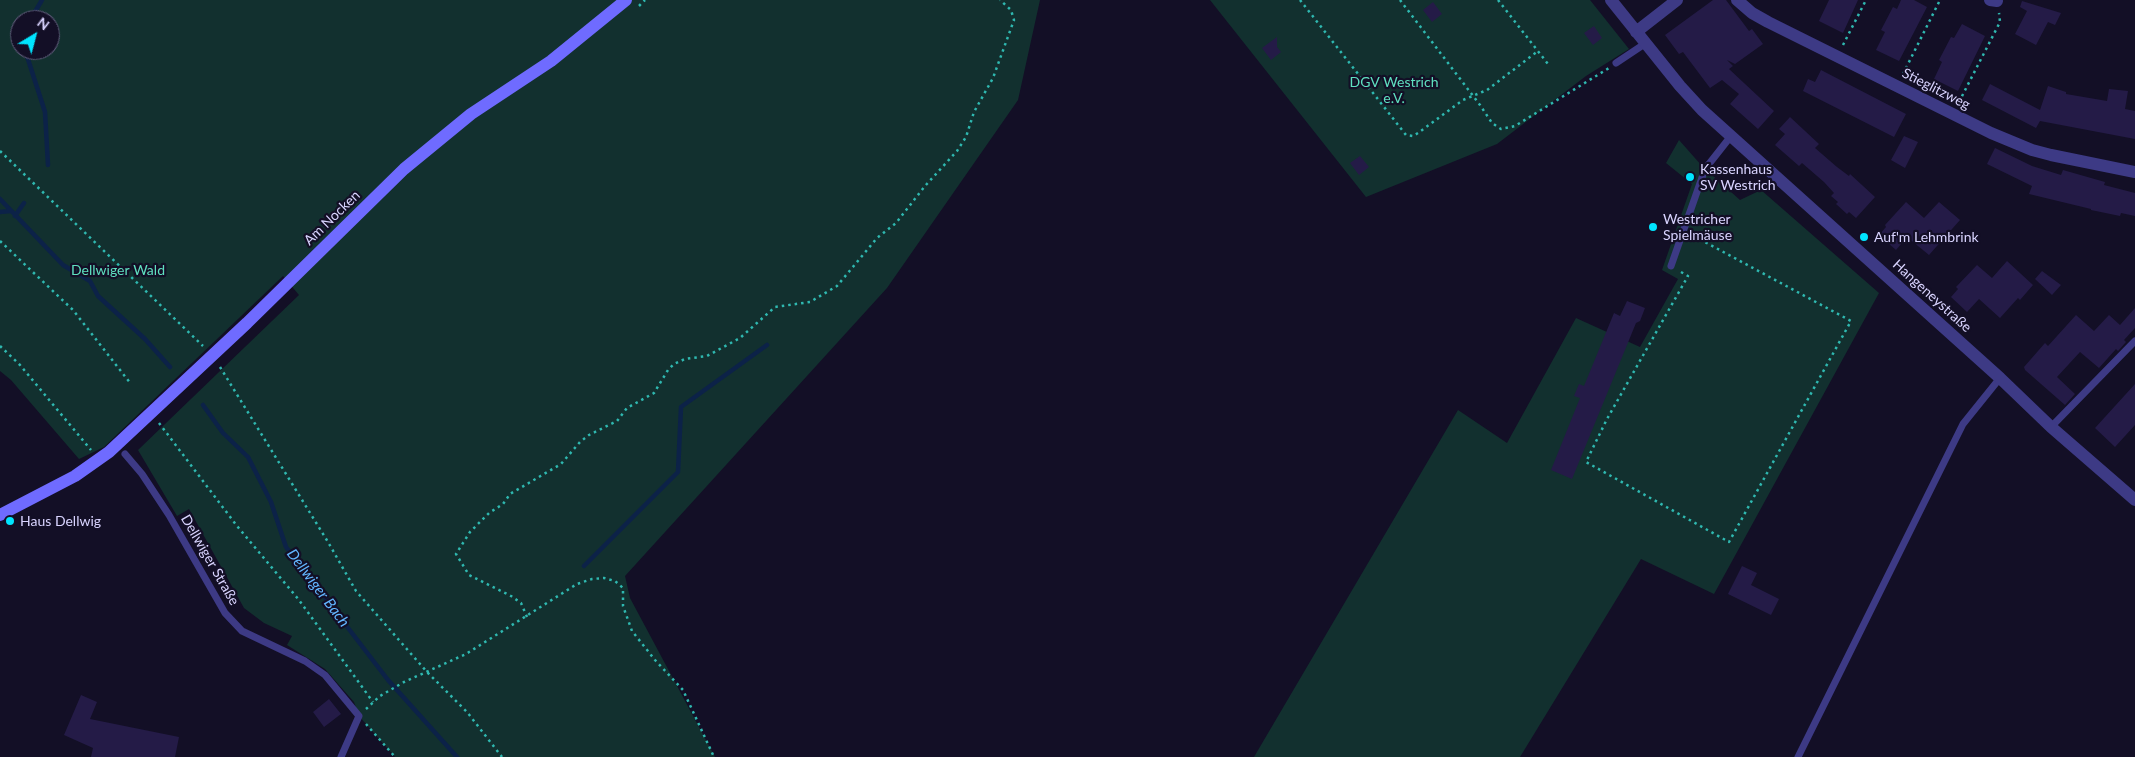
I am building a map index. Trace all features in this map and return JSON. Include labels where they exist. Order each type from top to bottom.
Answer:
[{"type":"street","name":"Hangeneystraße","points":[[1611,0],[1702,110],[2000,378],[2051,428],[2135,500]]},
{"type":"street","points":[[1636,32],[1677,0]]},
{"type":"street","name":"Stieglitzweg","points":[[1737,0],[1752,14],[1953,115],[2032,150],[2090,164],[2135,172]]},
{"type":"street","points":[[1990,0],[1998,1]]},
{"type":"street","name":"Am Nocken","points":[[0,515],[75,476],[155,419],[213,355],[404,169],[471,114],[629,6]]},
{"type":"lane","points":[[1616,63],[1646,43]]},
{"type":"lane","points":[[1671,266],[1706,169],[1731,136]]},
{"type":"lane","points":[[2051,428],[2135,341]]},
{"type":"lane","points":[[1798,757],[1963,424],[2000,378]]},
{"type":"lane","name":"Dellwiger Straße","points":[[125,454],[142,474],[169,515],[225,614],[242,631],[305,661],[325,675],[359,716]]},
{"type":"lane","points":[[341,757],[359,716]]},
{"type":"path","points":[[629,6],[645,0]]},
{"type":"path","points":[[527,616],[521,603],[470,575],[456,554],[470,532],[489,513],[503,504],[510,494],[561,464],[589,434],[617,421],[626,408],[654,392],[674,364],[685,359],[707,356],[740,338],[774,307],[810,302],[837,286],[877,238],[896,224],[925,186],[957,151],[966,137],[974,112],[993,78],[1014,20],[1011,10],[1000,0]]},
{"type":"path","points":[[1300,0],[1406,135],[1413,136],[1463,100],[1487,90],[1538,51]]},
{"type":"path","points":[[1400,0],[1492,123],[1501,129],[1507,129],[1616,63]]},
{"type":"path","points":[[1498,0],[1548,64]]},
{"type":"path","points":[[1837,56],[1866,0]]},
{"type":"path","points":[[1897,86],[1940,0]]},
{"type":"path","points":[[1953,115],[1999,24]]},
{"type":"path","points":[[0,151],[213,355],[356,591],[427,672],[467,712],[502,757]]},
{"type":"path","points":[[1671,266],[1688,276],[1607,419],[1586,462],[1729,542],[1851,321],[1683,230]]},
{"type":"path","points":[[0,241],[73,310],[131,384]]},
{"type":"path","points":[[0,346],[20,365],[94,453],[109,452]]},
{"type":"path","points":[[213,374],[226,361]]},
{"type":"path","points":[[155,419],[165,418]]},
{"type":"path","points":[[153,429],[155,419]]},
{"type":"path","points":[[155,419],[237,526],[299,600],[373,702]]},
{"type":"path","points":[[395,757],[359,716],[380,696],[404,682],[466,654],[577,584],[592,579],[604,578],[615,581],[623,588],[623,606],[632,631],[655,660],[683,690],[714,757]]},
{"type":"green space","name":"Dellwiger Wald","points":[[0,0],[1040,0],[1018,100],[887,288],[625,576],[630,598],[715,757],[395,757],[359,716],[354,702],[325,669],[287,645],[292,636],[264,623],[244,608],[189,509],[177,516],[138,450],[299,295],[283,276],[104,447],[79,459],[11,380],[0,371]]},
{"type":"green space","name":"DGV Westrich e.V.","points":[[1210,0],[1590,0],[1629,49],[1586,76],[1497,144],[1366,197]]},
{"type":"green space","points":[[1679,140],[1702,166],[1740,200],[1761,190],[1879,293],[1714,594],[1641,559],[1520,757],[1254,757],[1458,410],[1507,443],[1576,318],[1640,347],[1678,279],[1662,270],[1692,184],[1666,163]]},
{"type":"building","points":[[1713,0],[1726,0],[1749,31],[1752,29],[1763,44],[1735,64],[1727,60],[1733,66],[1729,69],[1774,111],[1758,129],[1730,104],[1739,94],[1722,80],[1710,88],[1683,52],[1679,54],[1665,35]]},
{"type":"building","points":[[1829,0],[1858,0],[1843,33],[1819,21]]},
{"type":"building","points":[[1901,0],[1914,0],[1927,7],[1899,61],[1876,50],[1885,32],[1881,30],[1893,7],[1897,9]]},
{"type":"building","points":[[2022,1],[2061,13],[2055,25],[2048,22],[2036,45],[2015,34],[2027,11],[2020,7]]},
{"type":"building","points":[[1433,2],[1442,14],[1432,22],[1423,10]]},
{"type":"building","points":[[1962,24],[1985,36],[1958,91],[1934,79],[1942,62],[1939,60],[1951,37],[1954,38]]},
{"type":"building","points":[[1594,26],[1602,38],[1593,45],[1584,33]]},
{"type":"building","points":[[1277,37],[1277,47],[1281,52],[1271,60],[1262,48]]},
{"type":"building","points":[[1821,70],[1906,114],[1894,137],[1803,91],[1808,79],[1815,82]]},
{"type":"building","points":[[1990,84],[2040,110],[2048,86],[2066,92],[2066,94],[2107,101],[2109,89],[2128,91],[2125,109],[2135,111],[2135,139],[2040,121],[2036,128],[1982,100]]},
{"type":"building","points":[[1790,117],[1819,144],[1815,148],[1849,176],[1850,174],[1875,197],[1856,218],[1849,212],[1847,214],[1836,204],[1838,202],[1831,196],[1834,193],[1824,182],[1802,163],[1799,166],[1775,145],[1785,134],[1779,129]]},
{"type":"building","points":[[1904,136],[1918,142],[1905,168],[1891,160]]},
{"type":"building","points":[[1995,148],[2032,166],[2061,175],[2063,170],[2105,182],[2104,185],[2135,193],[2135,216],[2121,213],[2120,216],[2091,210],[2029,194],[2032,186],[1987,164]]},
{"type":"building","points":[[1360,156],[1369,167],[1359,175],[1350,163]]},
{"type":"building","points":[[1906,202],[1924,218],[1939,202],[1960,220],[1929,255],[1907,237],[1896,250],[1879,235],[1886,227],[1885,225]]},
{"type":"building","points":[[2007,261],[2033,285],[2000,318],[1979,299],[1967,312],[1951,297],[1958,289],[1956,287],[1977,265],[1992,278]]},
{"type":"building","points":[[2042,271],[2061,285],[2052,295],[2035,279]]},
{"type":"building","points":[[1627,301],[1645,308],[1640,321],[1636,323],[1572,479],[1551,470],[1580,398],[1574,396],[1579,384],[1584,386],[1614,313],[1620,316]]},
{"type":"building","points":[[2135,308],[2135,328],[2124,340],[2126,342],[2118,351],[2116,349],[2099,368],[2080,352],[2057,377],[2075,394],[2065,405],[2025,370],[2024,367],[2045,343],[2048,346],[2076,315],[2094,331],[2109,315],[2120,325]]},
{"type":"building","points":[[2135,384],[2135,425],[2115,447],[2095,428]]},
{"type":"building","points":[[1742,566],[1757,573],[1751,585],[1779,599],[1771,615],[1728,594]]},
{"type":"building","points":[[81,695],[97,702],[90,719],[179,737],[175,757],[91,757],[93,748],[64,735]]},
{"type":"building","points":[[329,699],[341,714],[324,727],[313,712]]},
{"type":"waterway","points":[[36,10],[42,0]]},
{"type":"waterway","points":[[28,60],[45,112],[48,165]]},
{"type":"waterway","name":"Dellwiger Bach","points":[[0,199],[63,265],[90,281],[98,296],[145,339],[170,367]]},
{"type":"waterway","points":[[15,216],[24,203]]},
{"type":"waterway","points":[[0,212],[11,211]]},
{"type":"waterway","points":[[584,566],[678,472],[681,407],[767,345]]},
{"type":"waterway","name":"Dellwiger Bach","points":[[203,405],[223,433],[248,457],[271,502],[286,547],[388,680],[457,757]]},
{"type":"place","name":"Kassenhaus SV Westrich","points":[[1690,177]]},
{"type":"place","name":"Westricher Spielmäuse","points":[[1653,227]]},
{"type":"place","name":"Auf'm Lehmbrink","points":[[1864,237]]},
{"type":"place","name":"Haus Dellwig","points":[[10,521]]}]
